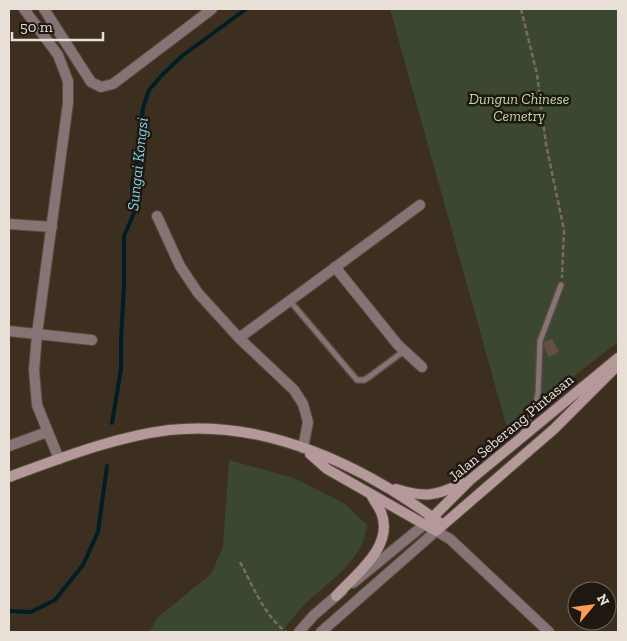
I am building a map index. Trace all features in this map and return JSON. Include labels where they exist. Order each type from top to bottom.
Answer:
[{"type":"main road","name":"Jalan Seberang Pintasan","points":[[429,521],[470,480],[618,358]]},
{"type":"main road","name":"Jalan Seberang Pintasan","points":[[440,528],[554,429],[618,365]]},
{"type":"main road","points":[[9,477],[124,438],[170,430],[211,428],[272,438],[355,469],[383,485],[440,528]]},
{"type":"main road","points":[[303,448],[327,469],[370,494],[429,521]]},
{"type":"main road","points":[[383,485],[411,494],[428,495],[446,491],[470,480]]},
{"type":"main road","points":[[336,596],[374,555],[383,536],[384,525],[381,512],[370,494]]},
{"type":"street","points":[[24,9],[58,55],[68,81],[68,103],[37,334],[34,370],[38,405],[59,459]]},
{"type":"street","points":[[44,9],[91,82],[101,87],[113,84],[210,10]]},
{"type":"street","points":[[239,338],[420,205]]},
{"type":"street","points":[[156,216],[180,266],[198,293],[239,338],[294,390],[304,404],[308,422],[303,448]]},
{"type":"street","points":[[9,224],[52,227]]},
{"type":"street","points":[[335,267],[404,351],[422,367]]},
{"type":"street","points":[[9,331],[92,340]]},
{"type":"street","points":[[9,446],[47,432]]},
{"type":"street","points":[[299,632],[314,615],[336,596],[429,521]]},
{"type":"street","points":[[321,632],[440,528],[549,632]]},
{"type":"lane","points":[[521,438],[525,423],[534,412],[538,393],[540,341],[561,285]]},
{"type":"lane","points":[[290,300],[357,380],[369,378],[404,351]]},
{"type":"path","points":[[521,9],[537,74],[546,144],[564,230],[561,285]]},
{"type":"path","points":[[240,562],[266,610],[278,626],[286,632]]},
{"type":"green space","name":"Dungun Chinese Cemetry","points":[[390,9],[618,9],[618,342],[507,428]]},
{"type":"green space","points":[[229,460],[294,478],[345,504],[367,525],[359,549],[343,570],[301,608],[282,632],[149,632],[158,617],[211,574],[223,547]]},
{"type":"building","points":[[552,339],[559,352],[549,357],[542,343]]},
{"type":"waterway","name":"Sungai Kongsi","points":[[112,423],[121,369],[124,236],[134,213],[132,185],[139,151],[143,108],[149,90],[163,74],[182,56],[246,9]]},
{"type":"waterway","name":"Sungai Kongsi","points":[[9,611],[31,612],[55,600],[83,565],[98,532],[107,466]]}]
